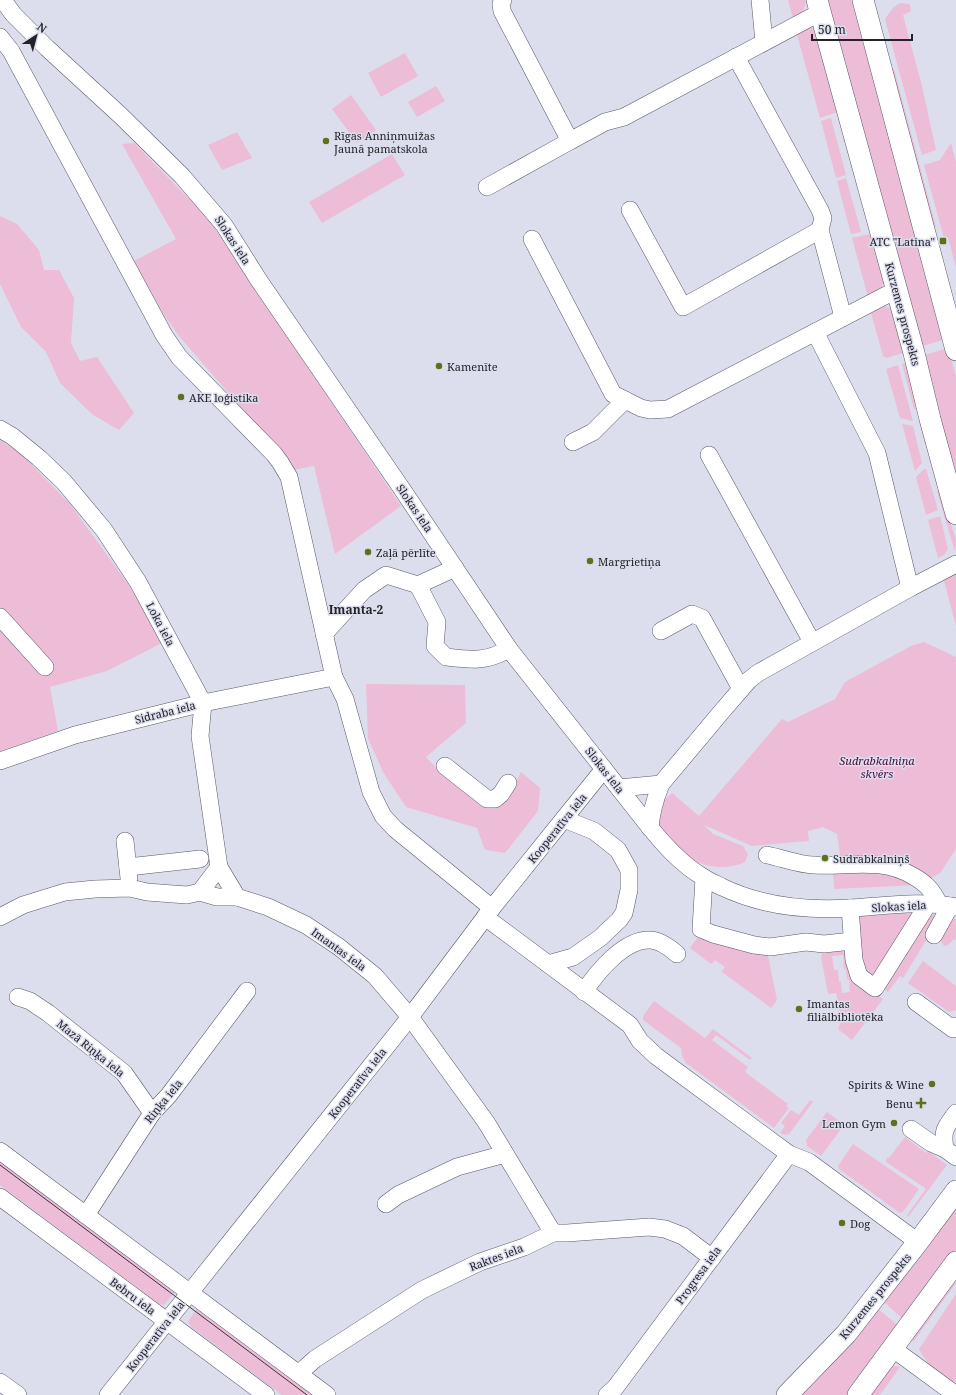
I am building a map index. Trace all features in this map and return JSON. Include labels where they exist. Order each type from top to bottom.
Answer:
[{"type":"main road","points":[[863,0],[956,350]]},
{"type":"main road","name":"Kurzemes prospekts","points":[[819,6],[956,514]]},
{"type":"main road","name":"Kurzemes prospekts","points":[[787,1395],[846,1334],[956,1192]]},
{"type":"main road","points":[[858,1395],[956,1262]]},
{"type":"street","name":"Slokas iela","points":[[3,0],[13,14],[182,176],[224,224],[294,333],[404,492],[509,649],[650,828],[666,846],[690,868],[704,878],[738,894],[770,904],[811,909],[943,905]]},
{"type":"street","points":[[503,0],[501,4],[502,11],[570,140]]},
{"type":"street","points":[[760,0],[764,42]]},
{"type":"street","points":[[487,187],[570,140],[605,122],[624,117],[764,42],[819,6]]},
{"type":"street","points":[[13,14],[9,28],[0,38],[11,51],[164,335],[179,357],[274,454],[289,477],[334,677],[345,699],[371,792],[383,816],[395,829],[548,964],[630,1025],[640,1041],[656,1056],[789,1154],[809,1162],[918,1242]]},
{"type":"street","points":[[736,57],[820,210],[823,218],[820,230],[843,317]]},
{"type":"street","points":[[630,210],[683,307],[820,230]]},
{"type":"street","points":[[532,239],[613,394],[641,408],[650,410],[668,409],[896,290]]},
{"type":"street","points":[[815,332],[877,453],[910,588]]},
{"type":"street","points":[[573,442],[593,432],[625,400]]},
{"type":"street","name":"Loka iela","points":[[0,429],[12,436],[39,458],[64,482],[104,530],[138,582],[203,703]]},
{"type":"street","points":[[710,455],[812,642]]},
{"type":"street","points":[[650,828],[651,813],[661,784],[741,689],[758,673],[956,564]]},
{"type":"street","points":[[324,634],[364,590],[386,575],[418,585],[455,568]]},
{"type":"street","points":[[418,585],[436,622],[435,646],[446,657],[475,660],[498,655],[509,649]]},
{"type":"street","points":[[661,631],[692,614],[702,618],[741,689]]},
{"type":"street","points":[[0,617],[45,667]]},
{"type":"street","name":"Sidraba iela","points":[[0,761],[75,734],[203,703],[334,677]]},
{"type":"street","points":[[203,703],[200,736],[219,867],[237,897]]},
{"type":"street","points":[[445,766],[488,799],[495,799],[501,794],[508,784]]},
{"type":"street","name":"Kooperatīva iela","points":[[108,1395],[410,1016],[489,913],[604,769]]},
{"type":"street","points":[[619,788],[661,784]]},
{"type":"street","points":[[548,964],[573,957],[600,938],[619,920],[624,913],[629,890],[629,870],[618,850],[594,831],[564,819]]},
{"type":"street","points":[[124,841],[130,888]]},
{"type":"street","points":[[767,855],[813,865],[873,864],[892,867],[908,873],[921,881],[932,890],[943,905]]},
{"type":"street","points":[[128,867],[200,858]]},
{"type":"street","points":[[200,892],[219,867]]},
{"type":"street","points":[[704,878],[701,929],[713,934],[754,945],[770,947],[806,942],[824,944],[852,940]]},
{"type":"street","name":"Imantas iela","points":[[0,917],[23,905],[65,892],[130,888],[147,892],[187,895],[200,892],[217,897],[237,897],[268,907],[301,922],[339,946],[375,976],[410,1016],[486,1122],[553,1233]]},
{"type":"street","points":[[934,935],[943,905]]},
{"type":"street","points":[[850,908],[854,960],[859,976],[875,988],[943,905]]},
{"type":"street","points":[[584,992],[594,977],[623,949],[638,942],[651,940],[665,945],[677,954]]},
{"type":"street","name":"Riņķa iela","points":[[86,1215],[152,1113],[170,1095],[247,991]]},
{"type":"street","name":"Mazā Riņķa iela","points":[[18,996],[30,1001],[48,1013],[124,1073],[152,1113]]},
{"type":"street","points":[[916,1002],[953,1029],[956,1026]]},
{"type":"street","points":[[951,1153],[943,1136],[945,1128],[956,1113]]},
{"type":"street","points":[[911,1129],[931,1143],[951,1153]]},
{"type":"street","points":[[0,1151],[327,1395]]},
{"type":"street","points":[[386,1204],[398,1195],[457,1167],[505,1154]]},
{"type":"street","name":"Progresa iela","points":[[607,1395],[615,1388],[789,1154]]},
{"type":"street","name":"Bebru iela","points":[[0,1197],[266,1395]]},
{"type":"street","name":"Raktes iela","points":[[299,1374],[315,1359],[422,1290],[480,1262],[524,1247],[553,1233],[649,1227],[665,1229],[683,1236],[712,1258]]},
{"type":"street","points":[[892,1348],[956,1395]]},
{"type":"street","points":[[0,1382],[18,1395]]},
{"type":"green space","points":[[788,0],[806,0],[805,7],[802,12],[799,16],[793,19]]},
{"type":"green space","points":[[824,0],[855,0],[946,339],[919,347]]},
{"type":"green space","points":[[901,3],[910,5],[911,11],[903,15],[922,86],[936,150],[922,155],[885,19],[898,4]]},
{"type":"green space","points":[[806,26],[813,28],[816,31],[829,67],[837,112],[820,118],[796,31]]},
{"type":"green space","points":[[405,53],[418,76],[381,97],[368,73]]},
{"type":"green space","points":[[892,69],[894,69],[936,227],[925,205]]},
{"type":"green space","points":[[436,86],[445,101],[417,117],[408,102]]},
{"type":"green space","points":[[351,95],[376,130],[357,143],[332,109]]},
{"type":"green space","points":[[831,118],[846,175],[836,178],[821,121]]},
{"type":"green space","points":[[237,132],[252,158],[222,170],[208,145]]},
{"type":"green space","points":[[134,143],[208,218],[401,506],[335,554],[314,466],[294,470],[179,336],[164,315],[134,261],[176,239],[122,144]]},
{"type":"green space","points":[[951,143],[956,162],[956,268],[948,237],[944,238],[924,165],[940,160]]},
{"type":"green space","points":[[392,154],[405,175],[322,223],[309,202]]},
{"type":"green space","points":[[846,178],[861,232],[851,234],[837,181]]},
{"type":"green space","points":[[0,216],[17,224],[39,250],[44,270],[59,270],[74,298],[71,343],[80,361],[97,357],[134,413],[119,430],[93,415],[60,383],[46,352],[21,327],[0,284]]},
{"type":"green space","points":[[870,234],[882,261],[884,283],[878,291],[868,297],[852,238]]},
{"type":"green space","points":[[881,306],[888,307],[893,310],[906,352],[887,358],[883,356],[870,309]]},
{"type":"green space","points":[[948,348],[956,377],[956,485],[921,356]]},
{"type":"green space","points":[[908,362],[916,409],[914,409],[902,364]]},
{"type":"green space","points":[[898,365],[913,421],[900,418],[886,369]]},
{"type":"green space","points":[[902,424],[913,426],[922,463],[915,471]]},
{"type":"green space","points":[[0,440],[20,453],[70,504],[128,584],[164,642],[107,671],[50,687],[58,731],[0,751]]},
{"type":"green space","points":[[924,469],[926,469],[938,510],[926,515],[916,477]]},
{"type":"green space","points":[[939,490],[956,539],[955,552],[937,491]]},
{"type":"green space","points":[[940,516],[948,549],[944,555],[938,558],[928,520]]},
{"type":"green space","points":[[950,574],[956,574],[956,626],[943,577]]},
{"type":"green space","name":"Sudrabkalniņa skvērs","points":[[924,642],[956,657],[956,849],[940,873],[918,885],[834,889],[832,856],[840,855],[837,834],[823,827],[808,831],[809,841],[752,846],[704,825],[713,834],[743,846],[748,854],[745,862],[739,865],[718,867],[710,866],[691,859],[673,843],[658,825],[659,805],[672,793],[699,816],[782,719],[788,722],[835,699],[845,682],[911,646]]},
{"type":"green space","points":[[366,684],[465,685],[466,723],[426,757],[447,779],[489,804],[507,800],[521,772],[540,788],[538,811],[505,853],[485,850],[477,828],[406,807],[383,772],[368,738]]},
{"type":"green space","points":[[918,910],[874,978],[863,975],[856,914]]},
{"type":"green space","points":[[931,914],[939,917],[938,921],[903,978],[900,976],[888,992],[880,986]]},
{"type":"green space","points":[[956,919],[956,940],[954,939],[948,945],[944,946],[939,938],[948,920]]},
{"type":"green space","points":[[705,937],[767,951],[777,1000],[771,1008],[722,972],[725,967],[715,960],[711,964],[690,948],[697,938]]},
{"type":"green space","points":[[847,946],[869,989],[883,999],[852,1040],[838,1029],[840,1021],[839,1006],[836,993],[828,994],[821,957],[823,950]],"holes":[[[843,955],[844,969],[846,969],[847,979],[849,980],[850,992],[842,993],[838,970],[834,970],[832,956]]]},
{"type":"green space","points":[[923,961],[956,986],[956,1010],[949,1012],[908,983]]},
{"type":"green space","points":[[654,1001],[705,1038],[713,1029],[752,1058],[750,1060],[716,1035],[712,1040],[748,1067],[745,1072],[788,1104],[786,1106],[789,1108],[774,1128],[686,1063],[682,1056],[681,1048],[643,1020],[643,1016]]},
{"type":"green space","points":[[810,1100],[813,1102],[789,1134],[785,1135],[780,1133],[785,1126],[781,1123],[791,1110],[799,1115]]},
{"type":"green space","points":[[827,1112],[844,1125],[821,1156],[807,1146],[806,1140]]},
{"type":"green space","points":[[905,1137],[926,1153],[928,1151],[947,1165],[908,1217],[907,1215],[926,1189],[886,1162],[888,1157],[889,1158]]},
{"type":"green space","points":[[853,1144],[919,1189],[903,1212],[900,1213],[839,1169],[838,1166]]},
{"type":"green space","points":[[0,1156],[176,1290],[164,1305],[159,1304],[0,1185]]},
{"type":"green space","points":[[956,1204],[956,1251],[904,1320],[883,1301]]},
{"type":"green space","points":[[956,1274],[956,1283],[913,1342],[912,1336]]},
{"type":"green space","points":[[956,1294],[956,1381],[950,1381],[939,1375],[929,1365],[919,1349]]},
{"type":"green space","points":[[199,1306],[319,1395],[282,1395],[191,1327],[188,1321]]},
{"type":"green space","points":[[877,1308],[900,1327],[849,1395],[799,1395]]},
{"type":"green space","points":[[888,1367],[900,1367],[880,1395],[867,1395]]},
{"type":"tram line","points":[[0,1165],[307,1395]]},
{"type":"place","name":"Rīgas Anniņmuižas Jaunā pamatskola","points":[[326,141]]},
{"type":"place","name":"ATC \"Latina\"","points":[[943,241]]},
{"type":"place","name":"Kamenīte","points":[[439,366]]},
{"type":"place","name":"AKE loģistika","points":[[181,397]]},
{"type":"place","name":"Zaļā pērlīte","points":[[368,552]]},
{"type":"place","name":"Margrietiņa","points":[[590,561]]},
{"type":"place","name":"Sudrabkalniņš","points":[[825,858]]},
{"type":"place","name":"Imantas filiālbibliotēka","points":[[799,1009]]},
{"type":"place","name":"Spirits & Wine","points":[[932,1084]]},
{"type":"place","name":"Benu","points":[[921,1103]]},
{"type":"place","name":"Lemon Gym","points":[[894,1123]]},
{"type":"place","name":"Dog","points":[[842,1223]]},
{"type":"district","name":"Imanta-2","points":[[356,609]]}]
